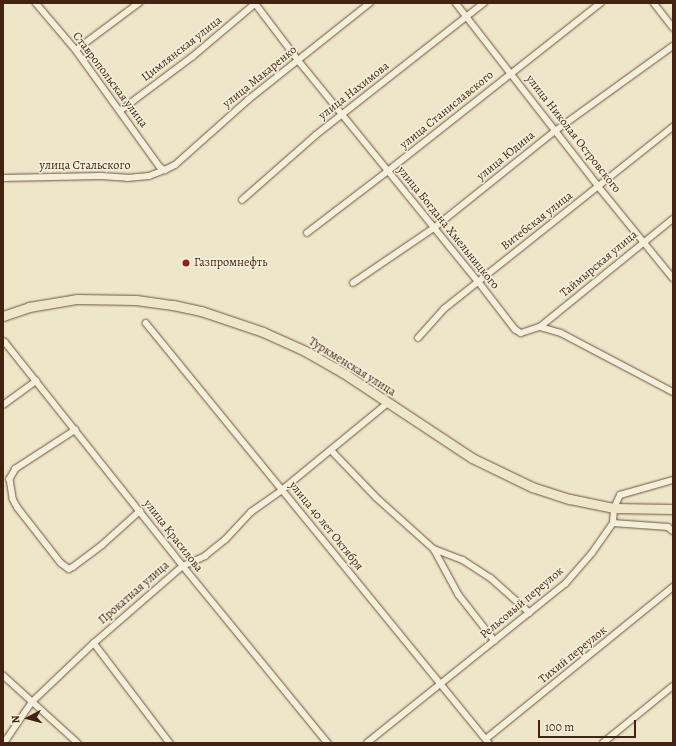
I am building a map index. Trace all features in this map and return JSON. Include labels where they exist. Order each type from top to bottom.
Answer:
[{"type":"main road","name":"Туркменская улица","points":[[3,316],[29,307],[77,299],[136,300],[173,305],[230,320],[286,342],[342,372],[472,458],[512,478],[554,495],[614,508],[673,509]]},
{"type":"street","name":"Ставропольская улица","points":[[36,3],[56,29],[76,50],[160,167],[165,170]]},
{"type":"street","points":[[76,50],[139,3]]},
{"type":"street","name":"улица Богдана Хмельницкого","points":[[256,3],[299,61],[478,281],[505,319],[514,329],[521,333],[540,327]]},
{"type":"street","name":"Цимлянская улица","points":[[120,110],[192,57],[256,3]]},
{"type":"street","name":"улица Макаренко","points":[[165,170],[175,165],[248,100],[299,61],[370,3]]},
{"type":"street","name":"улица Николая Островского","points":[[456,3],[599,187],[673,278]]},
{"type":"street","name":"улица Нахимова","points":[[242,200],[316,135],[484,3]]},
{"type":"street","name":"улица Станиславского","points":[[307,233],[601,3]]},
{"type":"street","points":[[654,3],[673,27]]},
{"type":"street","name":"улица Юдина","points":[[353,283],[434,228],[555,131],[673,46]]},
{"type":"street","name":"Витебская улица","points":[[418,338],[444,309],[599,187],[673,126]]},
{"type":"street","name":"улица Стальского","points":[[3,178],[101,176],[127,178],[149,176],[165,170]]},
{"type":"street","name":"Таймырская улица","points":[[540,327],[643,241],[673,218]]},
{"type":"street","name":"улица 40 лет Октября","points":[[146,323],[487,741]]},
{"type":"street","points":[[540,327],[561,333],[673,392]]},
{"type":"street","name":"улица Красилова","points":[[3,341],[76,430],[183,566],[328,743]]},
{"type":"street","points":[[3,405],[36,381]]},
{"type":"street","name":"Прокатная улица","points":[[4,743],[32,702],[94,643],[183,566],[205,556],[225,540],[250,512],[282,490],[388,403]]},
{"type":"street","points":[[76,430],[16,469],[10,479],[11,490],[15,503],[52,550],[66,567],[73,568],[102,545],[140,510]]},
{"type":"street","points":[[331,450],[376,497],[434,549],[459,595],[495,641]]},
{"type":"street","points":[[673,480],[620,495],[614,508],[613,523],[668,527],[673,531]]},
{"type":"street","name":"Рельсовый переулок","points":[[367,743],[565,584],[592,553],[613,523]]},
{"type":"street","points":[[434,549],[463,560],[491,578],[530,613]]},
{"type":"street","name":"Тихий переулок","points":[[487,741],[673,587]]},
{"type":"street","points":[[94,643],[170,743]]},
{"type":"street","points":[[3,675],[78,743]]},
{"type":"street","points":[[603,743],[673,686]]},
{"type":"place","name":"Газпромнефть","points":[[186,263]]}]
